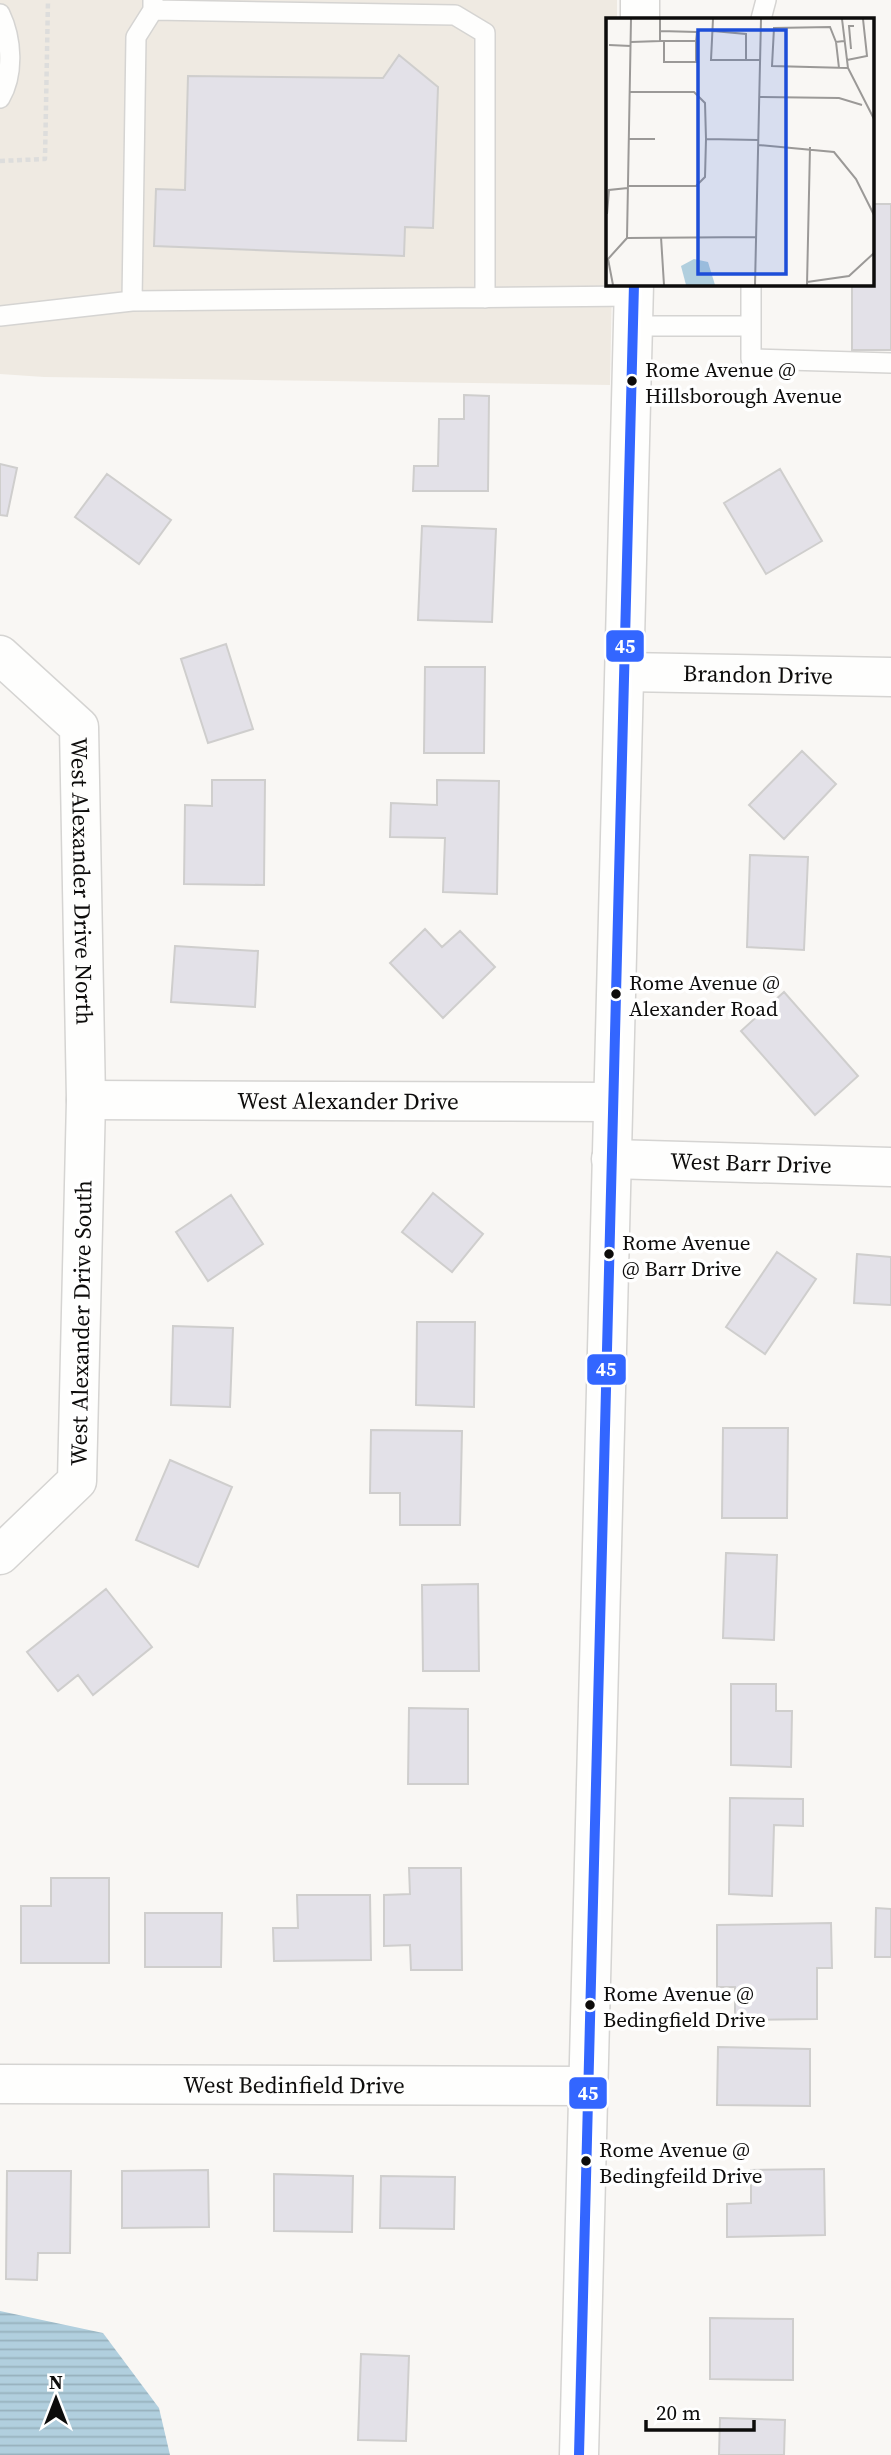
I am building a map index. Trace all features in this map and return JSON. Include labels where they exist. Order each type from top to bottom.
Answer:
[{"type":"street","points":[[640,0],[640,18]]},
{"type":"street","points":[[579,2455],[634,302]]},
{"type":"street","name":"West Alexander Drive North","points":[[0,655],[79,727],[86,1100]]},
{"type":"street","name":"Brandon Drive","points":[[625,672],[891,677]]},
{"type":"street","name":"West Alexander Drive","points":[[86,1100],[612,1102]]},
{"type":"street","name":"West Alexander Drive South","points":[[0,1555],[77,1481],[86,1100]]},
{"type":"street","name":"West Barr Drive","points":[[611,1159],[891,1167]]},
{"type":"street","name":"West Bedinfield Drive","points":[[0,2084],[588,2086]]},
{"type":"lane","points":[[761,18],[766,0]]},
{"type":"lane","points":[[132,300],[136,37],[153,5],[455,16],[485,33],[485,298]]},
{"type":"lane","points":[[0,14],[8,32],[8,84],[0,98]]},
{"type":"lane","points":[[751,285],[751,359],[891,363]]},
{"type":"lane","points":[[0,316],[132,300],[485,298],[634,302],[750,326]]},
{"type":"path","points":[[0,161],[45,159],[48,0]]},
{"type":"shaded area","points":[[0,0],[617,0],[617,18],[606,18],[606,285],[612,285],[610,385],[44,377],[0,374]]},
{"type":"water","points":[[0,2311],[103,2333],[159,2408],[170,2455],[0,2455]]},
{"type":"building","points":[[399,55],[438,87],[433,228],[405,227],[404,256],[154,246],[156,189],[185,190],[188,76],[383,78]]},
{"type":"building","points":[[874,204],[891,204],[891,350],[852,350],[852,285],[874,285]]},
{"type":"building","points":[[464,395],[489,396],[488,491],[413,491],[414,466],[438,466],[439,419],[464,419]]},
{"type":"building","points":[[0,464],[17,468],[7,516],[0,515]]},
{"type":"building","points":[[780,469],[822,541],[766,574],[724,503]]},
{"type":"building","points":[[107,474],[171,520],[139,564],[75,517]]},
{"type":"building","points":[[422,526],[496,529],[492,622],[418,620]]},
{"type":"building","points":[[226,644],[253,729],[208,743],[181,659]]},
{"type":"building","points":[[425,667],[485,667],[484,753],[424,753]]},
{"type":"building","points":[[802,751],[836,784],[784,839],[749,805]]},
{"type":"building","points":[[212,780],[265,780],[264,885],[184,884],[185,805],[212,806]]},
{"type":"building","points":[[437,780],[499,781],[497,894],[443,892],[445,838],[390,837],[391,803],[437,805]]},
{"type":"building","points":[[750,855],[808,857],[804,950],[747,947]]},
{"type":"building","points":[[425,929],[442,947],[460,931],[495,967],[443,1018],[390,963]]},
{"type":"building","points":[[175,946],[258,951],[255,1007],[171,1002]]},
{"type":"building","points":[[784,992],[858,1076],[815,1115],[741,1031]]},
{"type":"building","points":[[433,1193],[483,1234],[452,1272],[402,1232]]},
{"type":"building","points":[[231,1195],[263,1244],[208,1281],[176,1232]]},
{"type":"building","points":[[777,1252],[816,1279],[765,1354],[726,1327]]},
{"type":"building","points":[[857,1254],[891,1257],[891,1305],[854,1303]]},
{"type":"building","points":[[417,1322],[475,1322],[474,1407],[416,1405]]},
{"type":"building","points":[[173,1326],[233,1328],[230,1407],[171,1405]]},
{"type":"building","points":[[723,1428],[788,1428],[787,1518],[722,1518]]},
{"type":"building","points":[[371,1430],[462,1431],[460,1525],[400,1525],[400,1493],[370,1493]]},
{"type":"building","points":[[170,1460],[232,1487],[198,1567],[136,1540]]},
{"type":"building","points":[[726,1553],[777,1555],[774,1640],[723,1638]]},
{"type":"building","points":[[478,1584],[479,1671],[423,1671],[422,1585]]},
{"type":"building","points":[[106,1589],[152,1647],[93,1695],[78,1675],[58,1691],[27,1652]]},
{"type":"building","points":[[731,1684],[776,1684],[776,1711],[792,1711],[791,1767],[731,1765]]},
{"type":"building","points":[[409,1708],[468,1709],[468,1784],[408,1784]]},
{"type":"building","points":[[730,1798],[803,1799],[803,1826],[774,1825],[772,1896],[729,1894]]},
{"type":"building","points":[[409,1868],[461,1868],[462,1970],[411,1970],[410,1945],[384,1946],[384,1895],[410,1894]]},
{"type":"building","points":[[51,1878],[109,1878],[109,1963],[21,1963],[21,1906],[51,1906]]},
{"type":"building","points":[[297,1895],[370,1895],[371,1960],[274,1961],[273,1928],[298,1928]]},
{"type":"building","points":[[876,1908],[891,1909],[891,1957],[875,1957]]},
{"type":"building","points":[[145,1913],[222,1913],[221,1967],[145,1967]]},
{"type":"building","points":[[831,1923],[832,1968],[817,1968],[817,2019],[735,2020],[735,1987],[717,1987],[717,1925]]},
{"type":"building","points":[[718,2047],[810,2049],[810,2106],[717,2105]]},
{"type":"building","points":[[824,2169],[825,2235],[727,2237],[727,2204],[751,2203],[751,2170]]},
{"type":"building","points":[[208,2170],[209,2227],[122,2228],[122,2171]]},
{"type":"building","points":[[7,2171],[71,2171],[70,2253],[38,2253],[37,2280],[6,2279]]},
{"type":"building","points":[[274,2174],[353,2176],[352,2232],[274,2231]]},
{"type":"building","points":[[381,2176],[455,2177],[454,2229],[380,2228]]},
{"type":"building","points":[[710,2318],[793,2319],[793,2380],[710,2379]]},
{"type":"building","points":[[361,2354],[409,2356],[406,2441],[358,2440]]},
{"type":"building","points":[[720,2418],[785,2420],[784,2455],[719,2455]]},
{"type":"transit line","name":"45","points":[[579,2455],[634,285]]},
{"type":"place","name":"Rome Avenue @ Hillsborough Avenue","points":[[632,381]]},
{"type":"place","name":"Rome Avenue @ Alexander Road","points":[[616,994]]},
{"type":"place","name":"Rome Avenue @ Barr Drive","points":[[609,1254]]},
{"type":"place","name":"Rome Avenue @ Bedingfield Drive","points":[[590,2005]]},
{"type":"place","name":"Rome Avenue @ Bedingfeild Drive","points":[[586,2161]]}]
